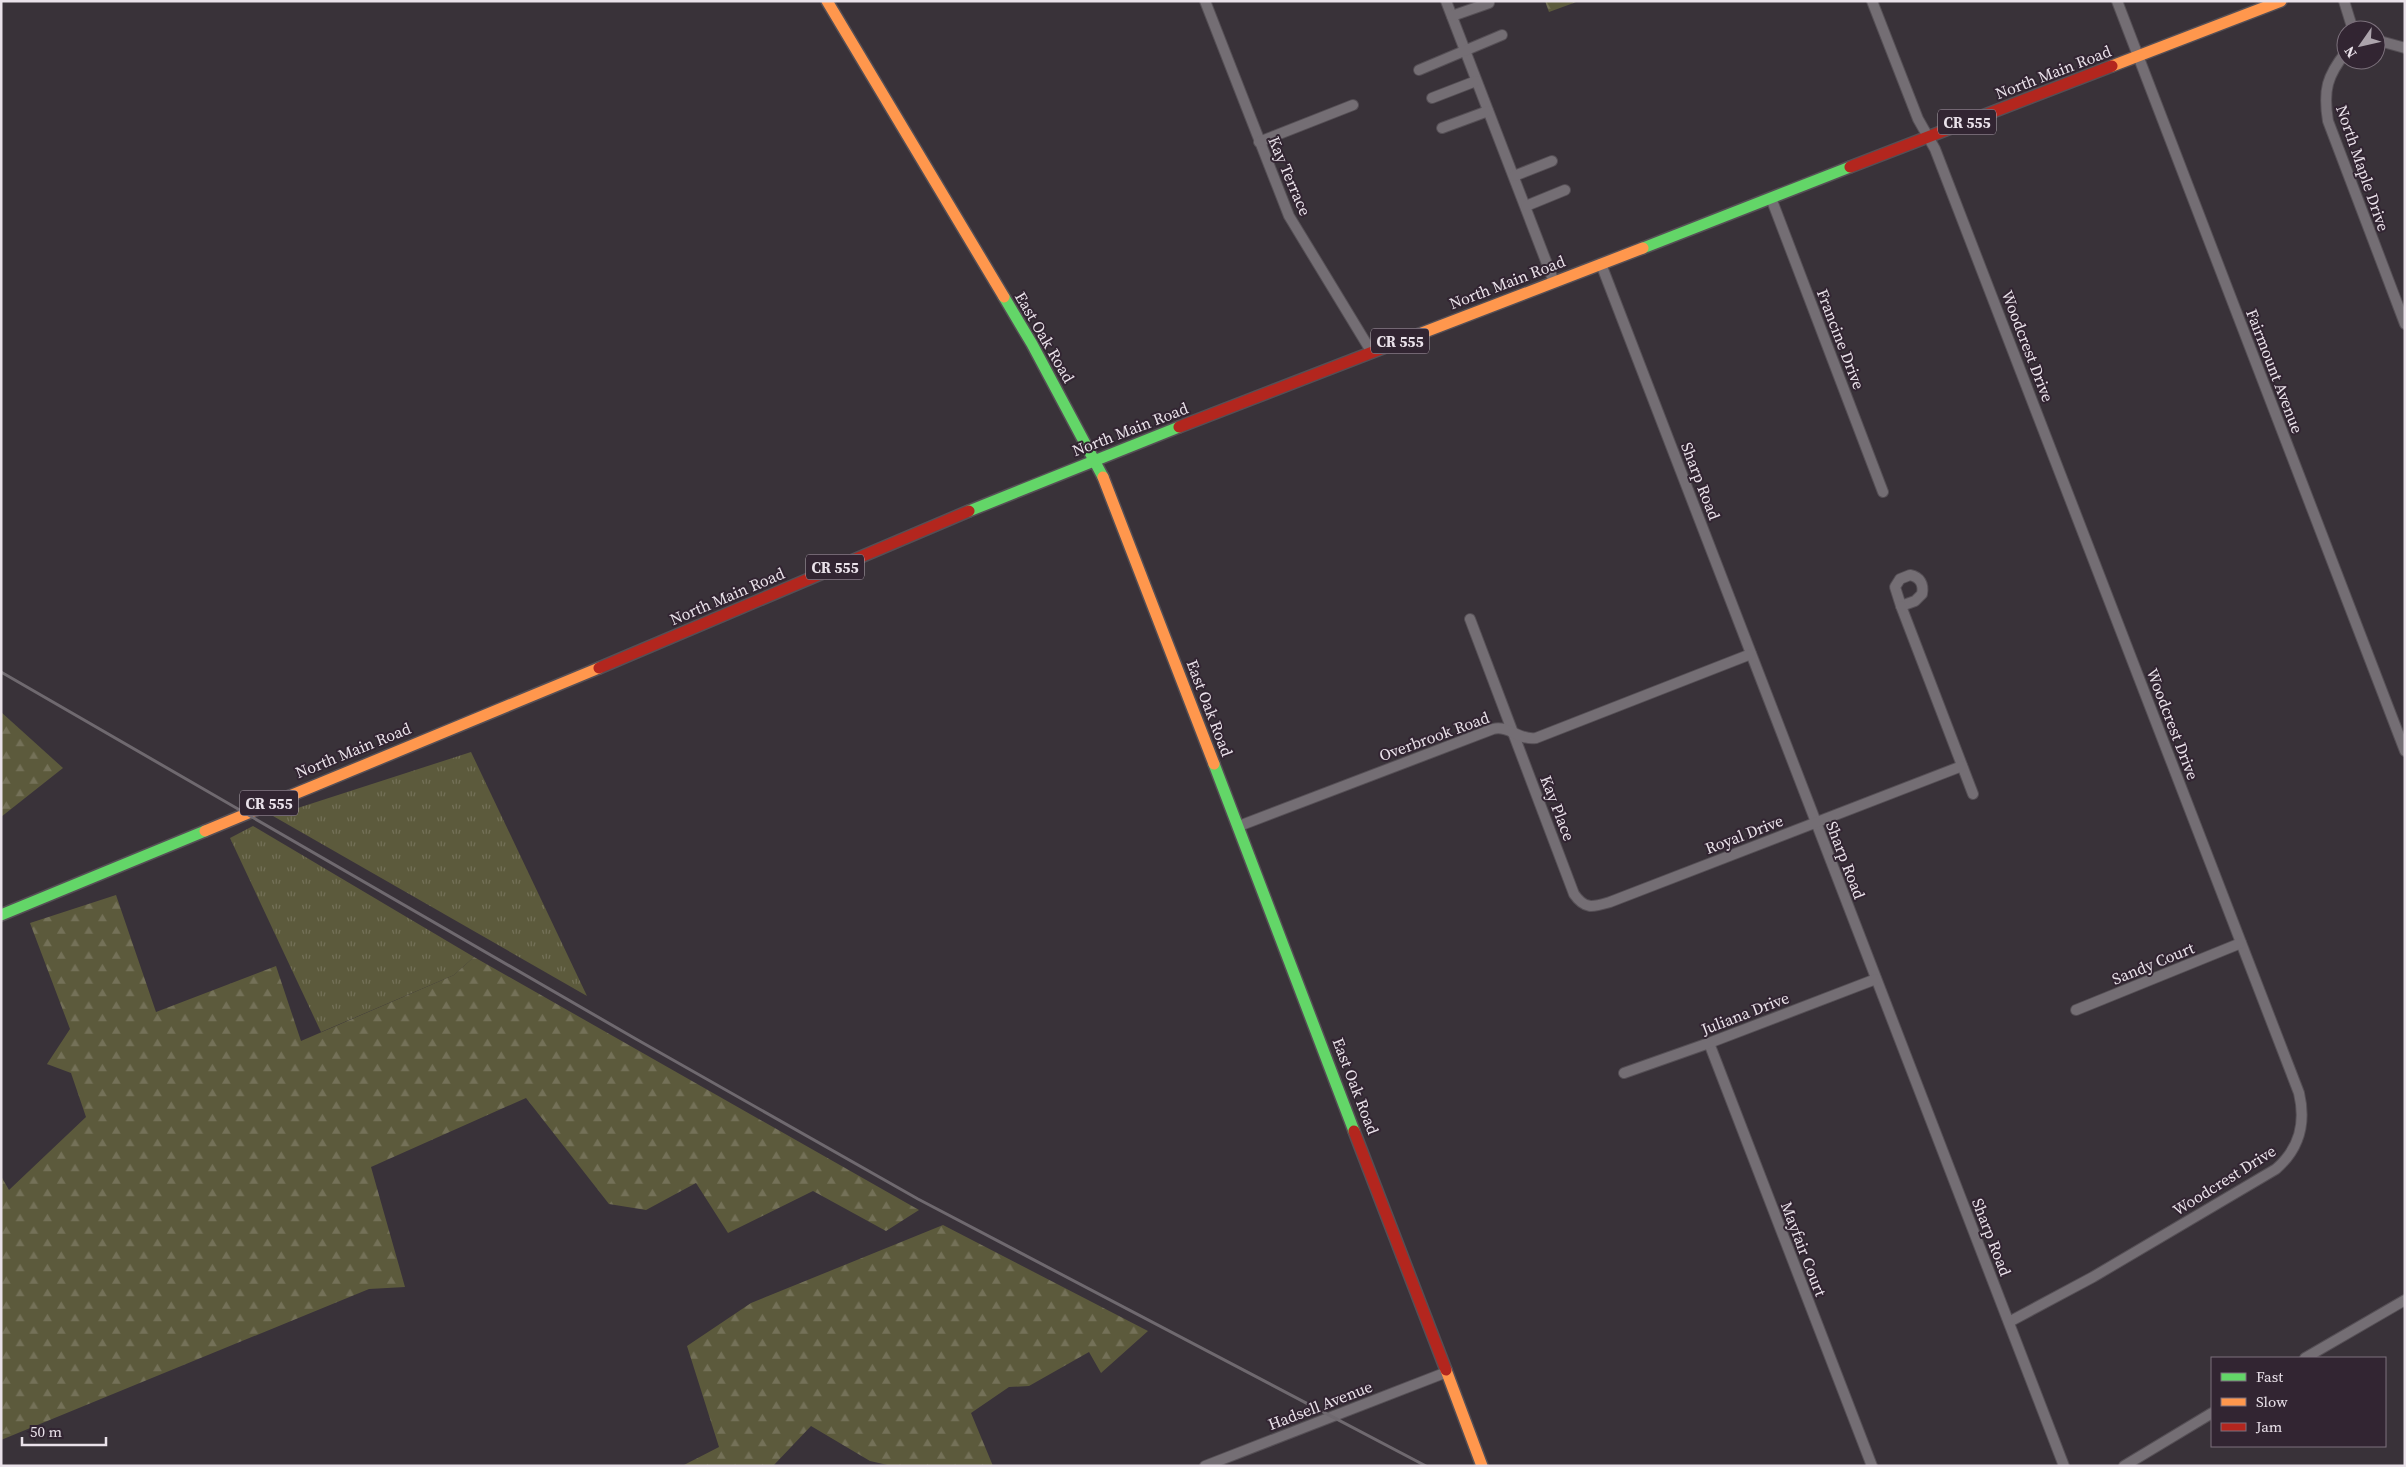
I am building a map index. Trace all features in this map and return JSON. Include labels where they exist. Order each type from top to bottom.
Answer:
[{"type":"main road","name":"East Oak Road","points":[[827,1],[1032,344],[1095,460],[1238,826],[1482,1466]]},
{"type":"main road","name":"North Main Road","points":[[1,915],[644,649],[939,523],[1095,460],[2281,1]]},
{"type":"street","name":"Kay Terrace","points":[[1205,1],[1288,216],[1371,352]]},
{"type":"street","points":[[1446,1],[1554,282]]},
{"type":"street","name":"Woodcrest Drive","points":[[1872,1],[1918,119],[1935,149],[2039,416],[2299,1093],[2302,1109],[2302,1124],[2298,1141],[2292,1154],[2276,1169],[2093,1277],[2009,1322]]},
{"type":"street","name":"Fairmount Avenue","points":[[2117,1],[2405,750]]},
{"type":"street","points":[[2344,1],[2350,20]]},
{"type":"street","points":[[1452,16],[1489,3]]},
{"type":"street","points":[[1419,70],[1464,49],[1502,35]]},
{"type":"street","points":[[2386,43],[2405,48]]},
{"type":"street","name":"North Maple Drive","points":[[2336,69],[2326,86],[2325,105],[2328,120],[2405,324]]},
{"type":"street","points":[[1432,98],[1476,81]]},
{"type":"street","points":[[1259,142],[1353,105]]},
{"type":"street","points":[[1442,128],[1488,111]]},
{"type":"street","points":[[1514,176],[1552,161]]},
{"type":"street","points":[[1526,206],[1565,190]]},
{"type":"street","name":"Francine Drive","points":[[1771,198],[1883,492]]},
{"type":"street","name":"Sharp Road","points":[[1600,264],[2064,1466]]},
{"type":"street","points":[[1900,606],[1973,794]]},
{"type":"street","name":"Kay Place","points":[[1470,619],[1574,894],[1580,902],[1586,906],[1594,907],[1683,874]]},
{"type":"street","name":"Overbrook Road","points":[[1238,826],[1493,728],[1502,728],[1527,739],[1536,738],[1752,654]]},
{"type":"street","name":"Royal Drive","points":[[1683,874],[1962,766]]},
{"type":"street","name":"Sandy Court","points":[[2076,1010],[2241,944]]},
{"type":"street","name":"Juliana Drive","points":[[1624,1073],[1876,979]]},
{"type":"street","name":"Mayfair Court","points":[[1708,1043],[1872,1466]]},
{"type":"street","points":[[2307,1357],[2405,1300]]},
{"type":"street","name":"Hadsell Avenue","points":[[1204,1466],[1447,1372]]},
{"type":"street","points":[[2124,1466],[2211,1415]]},
{"type":"green space","points":[[1545,1],[1579,1],[1549,12]]},
{"type":"green space","points":[[1,712],[63,768],[1,817]]},
{"type":"green space","points":[[471,752],[587,996],[273,816]]},
{"type":"green space","points":[[253,826],[474,957],[454,975],[321,1032],[230,838]]},
{"type":"green space","points":[[116,895],[156,1012],[276,966],[301,1041],[454,975],[474,957],[919,1210],[886,1231],[813,1191],[728,1233],[696,1183],[646,1210],[609,1204],[526,1098],[371,1167],[405,1287],[369,1289],[1,1440],[1,1176],[9,1190],[86,1117],[71,1073],[47,1064],[70,1029],[30,923]]},
{"type":"green space","points":[[943,1225],[1148,1331],[1101,1373],[1089,1352],[1029,1386],[1009,1387],[971,1413],[993,1466],[892,1466],[870,1461],[811,1426],[773,1466],[682,1466],[719,1447],[687,1346],[751,1303]]},
{"type":"railway","points":[[1,672],[636,1039],[918,1199],[1426,1466]]},
{"type":"traffic: fast","points":[[1643,248],[1850,167]]},
{"type":"traffic: fast","points":[[1004,297],[1032,344],[1103,477]]},
{"type":"traffic: fast","points":[[969,511],[1179,427]]},
{"type":"traffic: fast","points":[[1214,764],[1354,1131]]},
{"type":"traffic: fast","points":[[1,915],[205,831]]},
{"type":"traffic: slow","points":[[827,1],[1004,297]]},
{"type":"traffic: slow","points":[[2112,66],[2281,1]]},
{"type":"traffic: slow","points":[[1396,343],[1643,248]]},
{"type":"traffic: slow","points":[[1103,477],[1214,764]]},
{"type":"traffic: slow","points":[[205,831],[599,668]]},
{"type":"traffic: slow","points":[[1446,1370],[1482,1466]]},
{"type":"traffic: jam","points":[[1850,167],[2112,66]]},
{"type":"traffic: jam","points":[[1179,427],[1396,343]]},
{"type":"traffic: jam","points":[[599,668],[969,511]]},
{"type":"traffic: jam","points":[[1354,1131],[1446,1370]]}]
